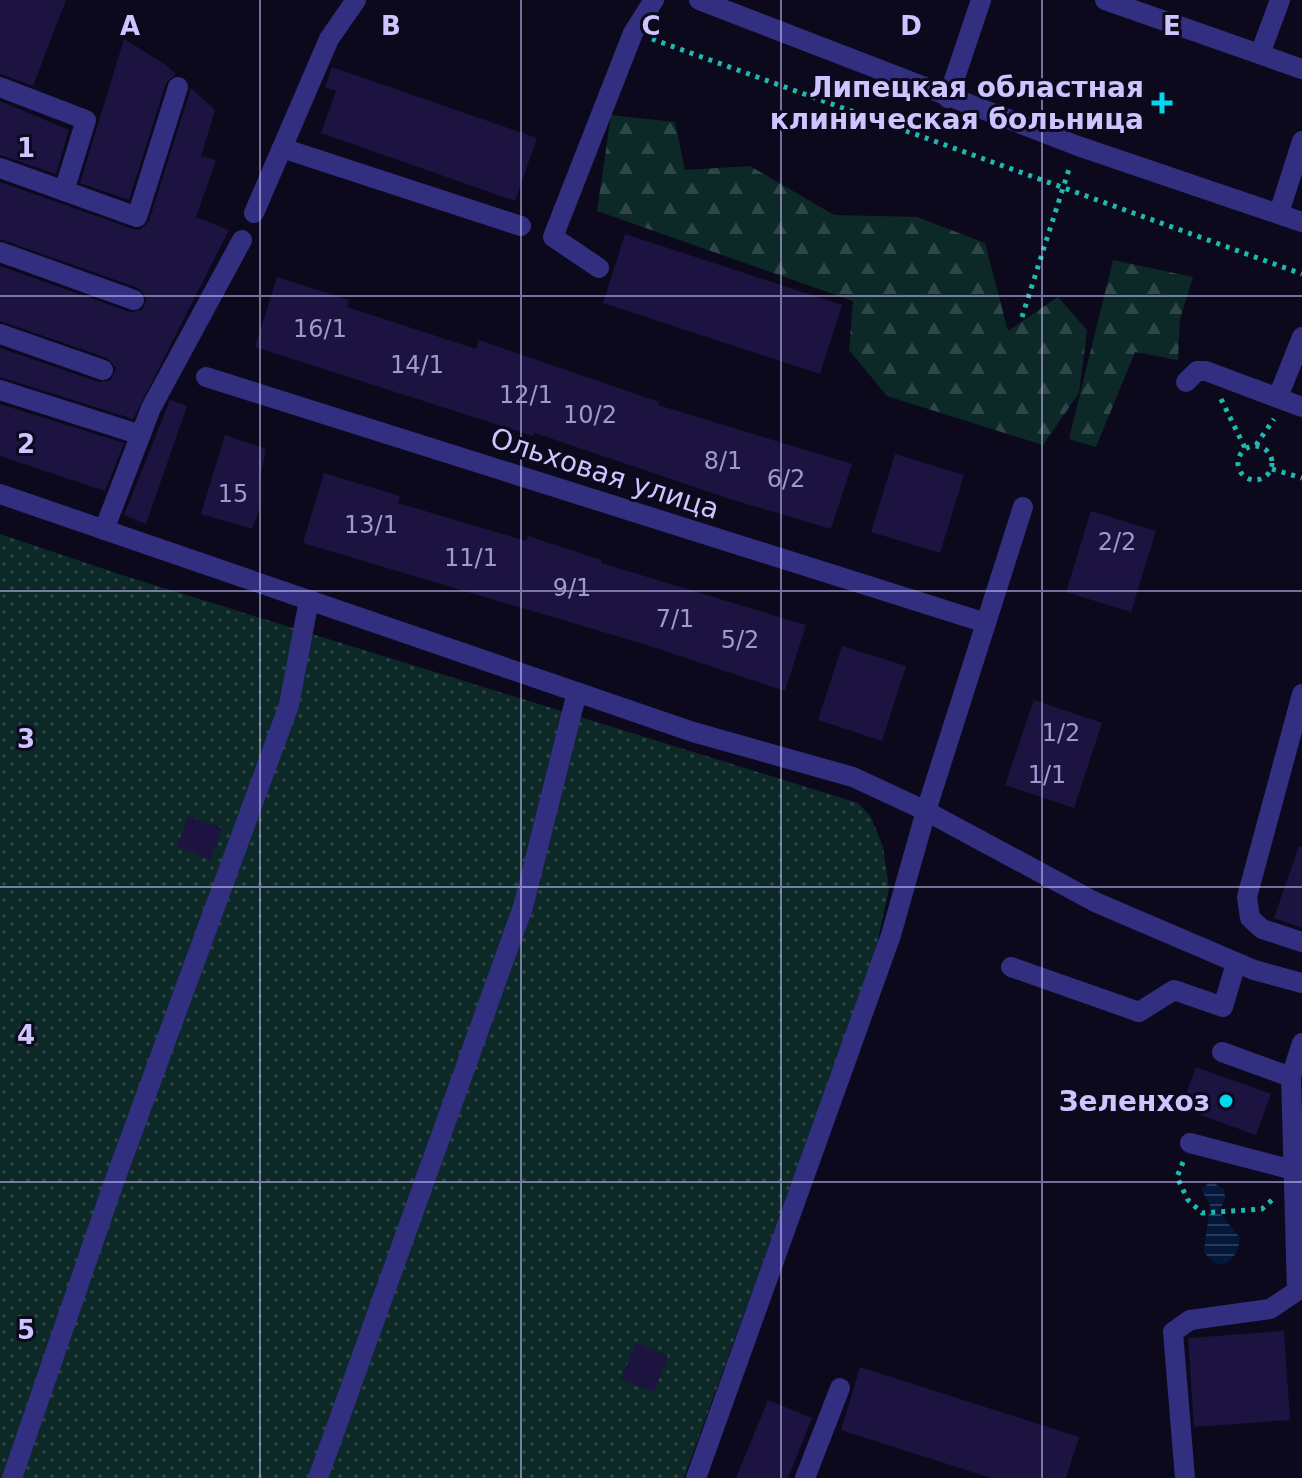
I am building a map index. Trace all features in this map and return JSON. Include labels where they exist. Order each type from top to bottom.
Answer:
[{"type":"street","points":[[254,213],[329,39],[356,0]]},
{"type":"street","points":[[599,268],[553,237],[633,33],[654,0]]},
{"type":"street","points":[[699,0],[1078,146],[1302,222]]},
{"type":"street","points":[[948,98],[981,0]]},
{"type":"street","points":[[1105,0],[1302,69]]},
{"type":"street","points":[[1260,54],[1280,0]]},
{"type":"street","points":[[0,87],[86,120],[64,191]]},
{"type":"street","points":[[0,168],[137,217],[178,87]]},
{"type":"street","points":[[1279,213],[1302,141]]},
{"type":"street","points":[[282,148],[521,226]]},
{"type":"street","points":[[96,527],[151,408],[242,240]]},
{"type":"street","points":[[0,252],[134,300]]},
{"type":"street","points":[[0,334],[103,370]]},
{"type":"street","points":[[1186,382],[1197,371],[1206,371],[1289,400],[1302,337]]},
{"type":"street","name":"Ольховая улица","points":[[206,377],[986,623]]},
{"type":"street","points":[[0,390],[141,435]]},
{"type":"street","points":[[0,494],[693,732],[853,777],[926,811],[1095,902],[1236,963],[1302,983]]},
{"type":"street","points":[[696,1478],[891,935],[926,811],[1023,507]]},
{"type":"street","points":[[12,1478],[113,1185],[289,705],[309,600]]},
{"type":"street","points":[[318,1478],[523,907],[577,692]]},
{"type":"street","points":[[1302,694],[1247,897],[1250,918],[1262,929],[1302,942]]},
{"type":"street","points":[[1011,967],[1139,1012],[1174,990],[1223,1007],[1236,963]]},
{"type":"street","points":[[1185,1478],[1173,1332],[1190,1320],[1270,1309],[1300,1294],[1293,1170],[1298,1108],[1291,1077],[1302,1043]]},
{"type":"street","points":[[1222,1052],[1291,1077]]},
{"type":"street","points":[[1190,1143],[1293,1170]]},
{"type":"street","points":[[805,1478],[840,1388]]},
{"type":"path","points":[[633,33],[1302,274]]},
{"type":"path","points":[[1022,317],[1062,187],[1078,146]]},
{"type":"path","points":[[1219,397],[1245,448]]},
{"type":"path","points":[[1256,445],[1289,400]]},
{"type":"path","points":[[1256,445],[1267,449],[1273,458],[1272,469],[1265,478],[1255,481],[1244,477],[1238,467],[1239,456],[1245,448],[1256,445]]},
{"type":"path","points":[[1272,469],[1302,478]]},
{"type":"path","points":[[1190,1143],[1177,1177],[1188,1200],[1202,1213],[1262,1209],[1293,1170]]},
{"type":"green space","points":[[611,115],[675,122],[685,170],[750,166],[834,215],[917,217],[985,243],[1008,331],[1058,297],[1087,330],[1079,393],[1043,445],[887,396],[849,350],[853,301],[597,211]]},
{"type":"green space","points":[[1113,260],[1193,277],[1180,319],[1178,360],[1135,352],[1096,447],[1069,439]]},
{"type":"green space","points":[[0,534],[125,576],[858,803],[871,817],[883,847],[889,889],[874,957],[684,1478],[0,1478]]},
{"type":"water","points":[[1211,1182],[1224,1189],[1225,1198],[1219,1212],[1240,1238],[1236,1253],[1221,1264],[1209,1259],[1204,1251],[1210,1205],[1201,1189]]},
{"type":"building","points":[[0,0],[66,0],[33,86],[0,74]]},
{"type":"building","points":[[124,39],[176,74],[166,83],[129,200],[80,183]]},
{"type":"building","points":[[332,67],[537,138],[515,201],[321,133],[336,91],[325,87]]},
{"type":"building","points":[[191,88],[215,110],[201,156],[216,160],[196,217],[229,230],[133,419],[0,377],[0,348],[99,382],[111,380],[116,368],[107,358],[0,321],[0,266],[130,312],[142,310],[147,298],[138,288],[0,239],[0,182],[140,230],[149,221]]},
{"type":"building","points":[[0,101],[69,130],[56,174],[0,155]]},
{"type":"building","points":[[625,234],[842,305],[820,374],[603,303]]},
{"type":"building","points":[[277,277],[349,300],[347,307],[476,349],[479,340],[659,402],[658,405],[852,464],[831,529],[255,347]]},
{"type":"building","points":[[170,400],[187,406],[146,524],[124,515]]},
{"type":"building","points":[[0,404],[124,443],[105,491],[0,456]]},
{"type":"building","points":[[225,435],[266,449],[260,479],[260,508],[252,529],[201,514]]},
{"type":"building","points":[[895,454],[964,475],[940,553],[871,532]]},
{"type":"building","points":[[324,473],[400,496],[398,503],[526,541],[528,536],[601,560],[601,563],[806,625],[785,691],[647,645],[303,543]]},
{"type":"building","points":[[1091,511],[1156,531],[1131,612],[1066,592]]},
{"type":"building","points":[[842,646],[906,666],[882,741],[818,720]]},
{"type":"building","points":[[1034,700],[1102,723],[1074,808],[1005,785]]},
{"type":"building","points":[[188,816],[222,828],[211,859],[177,847]]},
{"type":"building","points":[[1299,846],[1302,847],[1302,928],[1274,918]]},
{"type":"building","name":"Зеленхоз","points":[[1196,1067],[1271,1094],[1256,1135],[1181,1108]]},
{"type":"building","points":[[1284,1331],[1290,1420],[1194,1427],[1188,1338]]},
{"type":"building","points":[[636,1343],[668,1356],[654,1392],[621,1379]]},
{"type":"building","points":[[860,1367],[1079,1437],[1066,1478],[991,1478],[841,1430]]},
{"type":"building","points":[[768,1400],[812,1418],[788,1478],[736,1478]]},
{"type":"place","name":"Липецкая областная клиническая больница","points":[[1162,103]]},
{"type":"place","name":"Зеленхоз","points":[[1226,1101]]}]
